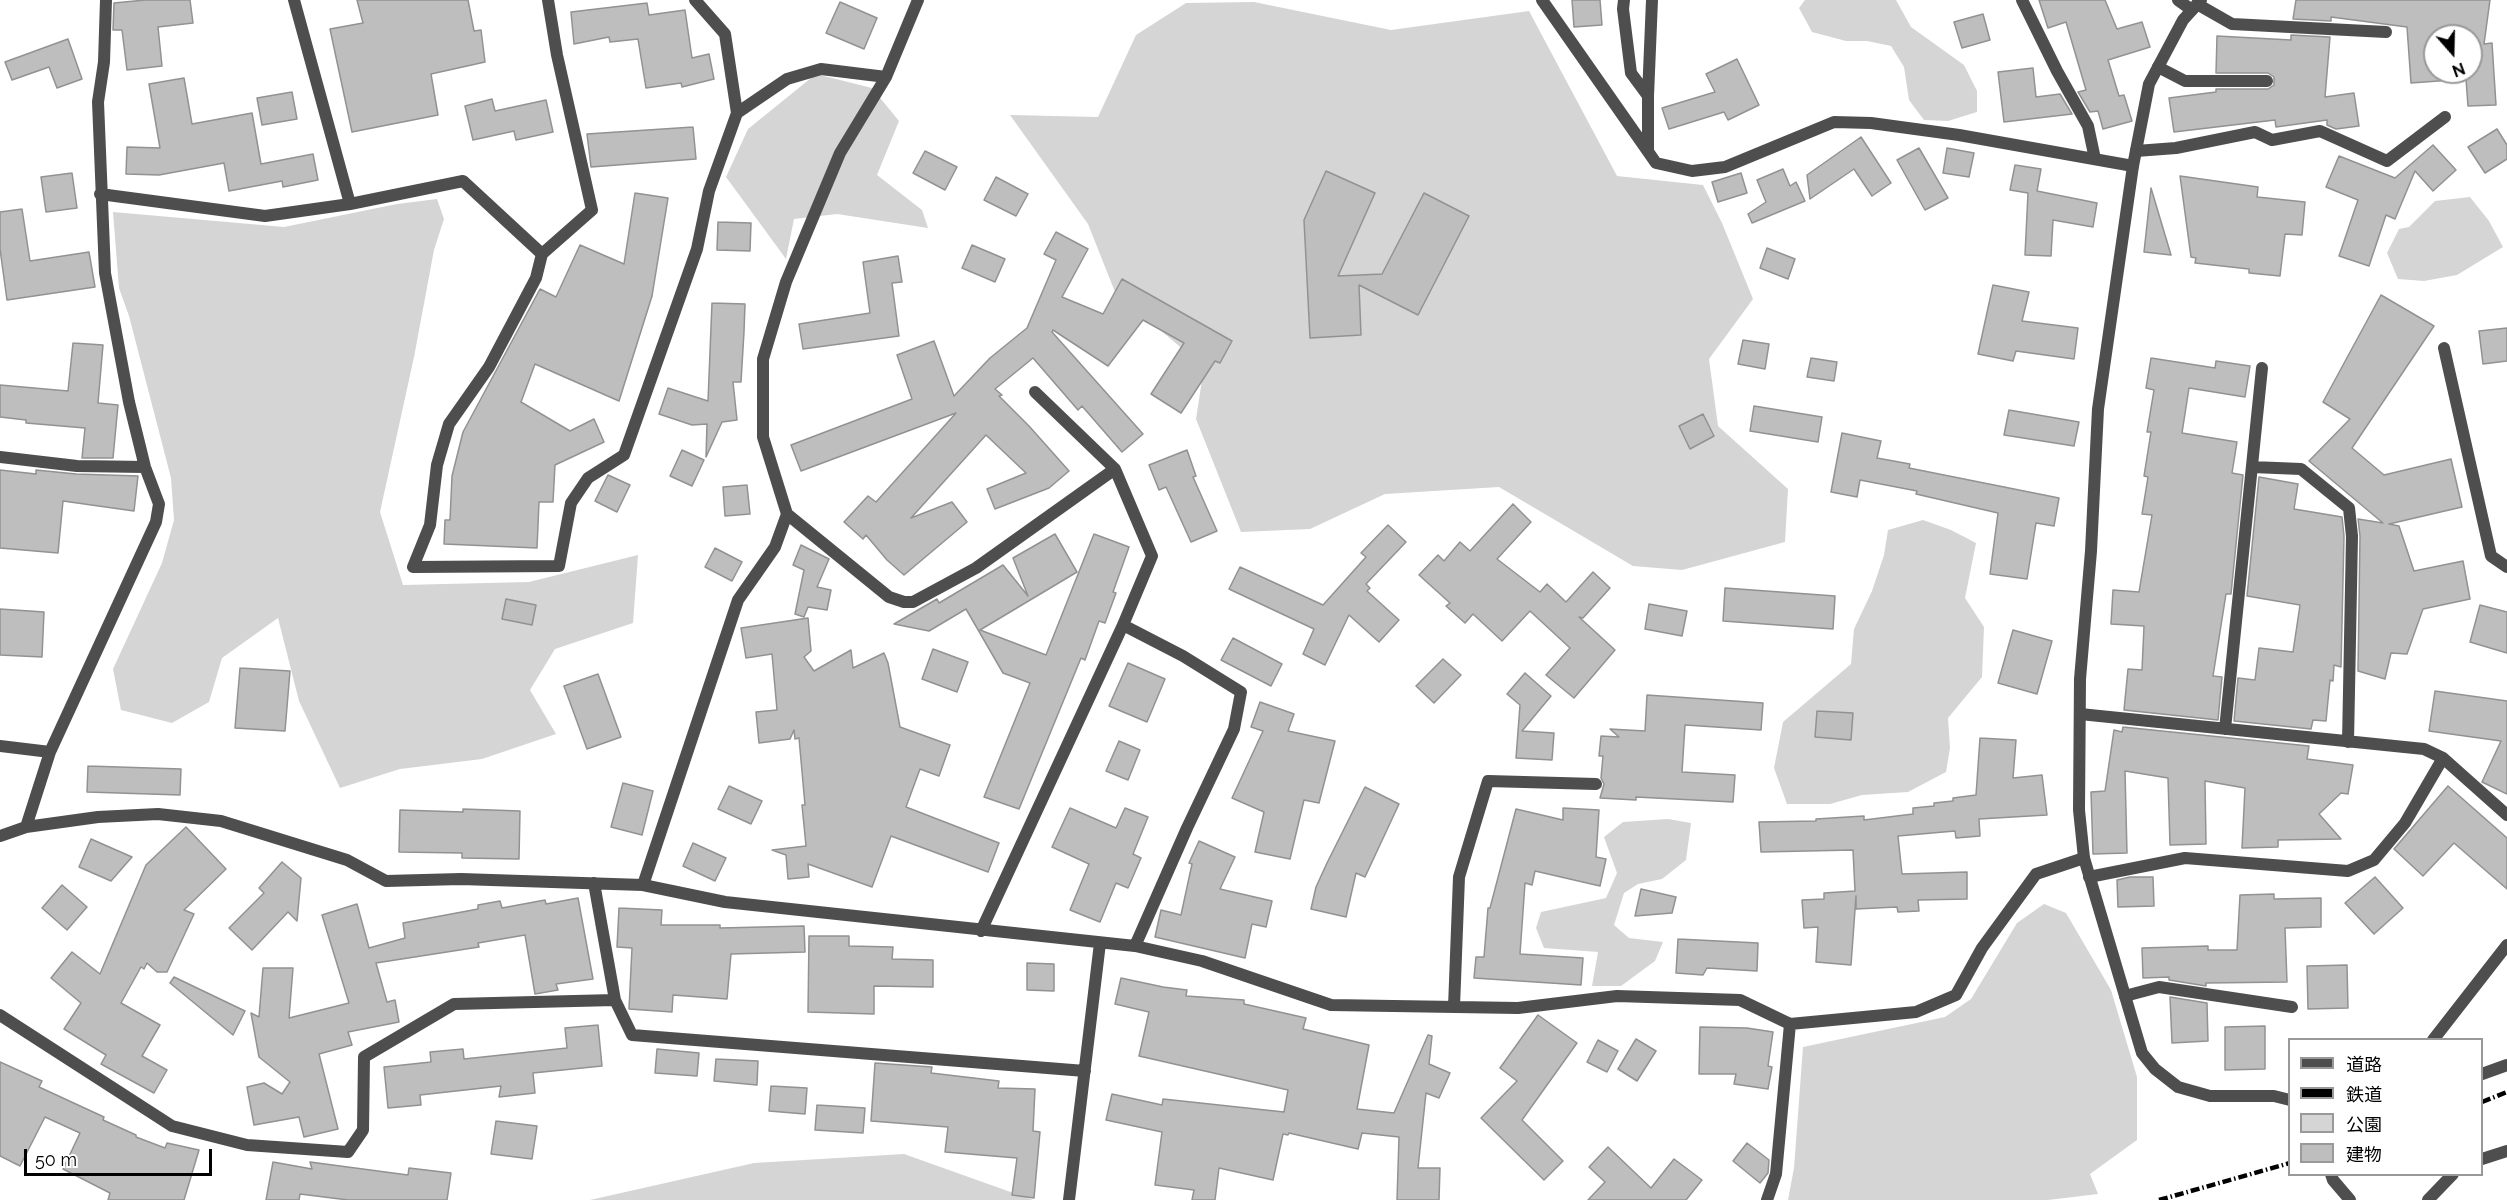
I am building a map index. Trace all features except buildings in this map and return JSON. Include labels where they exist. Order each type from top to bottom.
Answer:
[{"type":"street","points":[[26,826],[50,752],[156,522],[159,504],[145,467],[129,402],[105,273],[98,102],[104,62],[106,0]]},
{"type":"street","points":[[294,0],[350,204]]},
{"type":"street","points":[[548,0],[557,55],[592,210],[542,254],[536,278],[489,367],[449,424],[436,465],[430,525],[413,567],[559,566],[571,503],[588,478],[624,455],[697,249],[709,191],[737,113],[725,34],[695,0]]},
{"type":"street","points":[[918,0],[886,77],[840,153],[786,282],[763,359],[763,437],[787,514],[889,597],[904,602],[914,602],[976,568],[1115,469]]},
{"type":"street","points":[[1542,0],[1656,163],[1692,171],[1725,167],[1834,122],[1871,123],[1959,135],[2133,166]]},
{"type":"street","points":[[1624,0],[1623,9],[1631,73],[1648,96]]},
{"type":"street","points":[[1648,150],[1652,0]]},
{"type":"street","points":[[2022,0],[2056,71],[2088,126],[2095,159]]},
{"type":"street","points":[[2178,0],[2197,5],[2232,24],[2386,32]]},
{"type":"street","points":[[2197,5],[2183,20],[2149,84],[2133,166],[2098,409],[2080,714],[2079,810],[2084,858],[2142,1053],[2155,1069],[2178,1087],[2210,1096],[2274,1096],[2288,1100]]},
{"type":"street","points":[[2158,67],[2185,81],[2267,81]]},
{"type":"street","points":[[737,113],[787,79],[821,69],[886,77]]},
{"type":"street","points":[[2136,152],[2176,148],[2255,132],[2272,140],[2320,131],[2387,161],[2445,117]]},
{"type":"street","points":[[100,194],[265,216],[350,204],[463,181],[542,254]]},
{"type":"street","points":[[2444,348],[2491,556],[2507,567]]},
{"type":"street","points":[[2225,729],[2262,368]]},
{"type":"street","points":[[981,931],[1123,625],[1152,556],[1115,469],[1035,393]]},
{"type":"street","points":[[0,457],[77,466],[145,467]]},
{"type":"street","points":[[2252,467],[2301,469],[2349,508],[2352,536],[2348,742]]},
{"type":"street","points":[[643,885],[738,600],[775,547],[787,514]]},
{"type":"street","points":[[1123,625],[1182,656],[1241,692],[1234,729],[1135,946]]},
{"type":"street","points":[[2080,714],[2424,749],[2443,758],[2507,815]]},
{"type":"street","points":[[0,747],[50,752]]},
{"type":"street","points":[[2089,877],[2185,858],[2348,871],[2374,860],[2405,823],[2443,758]]},
{"type":"street","points":[[1454,1007],[1459,877],[1488,781],[1596,784]]},
{"type":"street","points":[[0,836],[26,826],[98,817],[168,815],[221,821],[347,860],[386,881],[461,879],[643,885],[725,902],[1135,946],[1202,961],[1331,1005],[1518,1008],[1617,996],[1740,1000],[1790,1024],[1916,1012],[1956,995],[1982,948],[2036,874],[2084,858]]},
{"type":"street","points":[[594,884],[615,1000],[632,1035],[1085,1071]]},
{"type":"street","points":[[1069,1200],[1100,944]]},
{"type":"street","points":[[2435,1038],[2507,945]]},
{"type":"street","points":[[2125,996],[2159,987],[2292,1007]]},
{"type":"street","points":[[0,1015],[172,1126],[247,1145],[348,1152],[363,1130],[364,1057],[454,1004],[615,1000]]},
{"type":"street","points":[[1767,1200],[1776,1174],[1790,1024]]},
{"type":"street","points":[[2483,1073],[2507,1065]]},
{"type":"street","points":[[2483,1158],[2507,1150]]},
{"type":"street","points":[[2332,1176],[2350,1200]]},
{"type":"street","points":[[2428,1200],[2451,1176]]},
{"type":"green space","points":[[1805,0],[1896,0],[1911,27],[1964,65],[1977,91],[1977,112],[1948,121],[1924,120],[1909,100],[1904,67],[1891,46],[1867,41],[1846,41],[1812,32],[1799,8]]},
{"type":"green space","points":[[1254,2],[1391,30],[1529,11],[1617,176],[1703,185],[1722,223],[1753,299],[1709,359],[1718,426],[1788,489],[1785,542],[1682,570],[1633,566],[1499,487],[1385,494],[1310,529],[1241,532],[1196,419],[1204,367],[1115,292],[1088,224],[1010,115],[1098,117],[1136,35],[1186,3]]},
{"type":"green space","points":[[816,74],[872,88],[899,121],[877,175],[922,210],[928,228],[837,214],[794,219],[786,259],[726,177],[748,129]]},
{"type":"green space","points":[[2470,197],[2489,221],[2503,247],[2457,275],[2424,281],[2398,279],[2387,253],[2399,229],[2409,227],[2435,201]]},
{"type":"green space","points":[[437,199],[444,219],[434,250],[414,357],[380,512],[403,585],[529,582],[638,555],[633,623],[555,649],[530,690],[556,734],[482,759],[400,769],[340,788],[299,701],[278,618],[222,658],[209,702],[172,723],[121,710],[113,669],[162,563],[174,520],[171,478],[129,316],[119,288],[113,212],[284,227],[397,204]]},
{"type":"green space","points":[[1923,520],[1951,530],[1976,543],[1965,598],[1984,627],[1982,677],[1948,718],[1950,748],[1946,772],[1908,792],[1862,795],[1830,804],[1787,804],[1774,768],[1783,722],[1851,664],[1854,629],[1872,591],[1884,555],[1888,530]]},
{"type":"green space","points":[[1668,819],[1691,823],[1686,860],[1662,879],[1638,884],[1624,893],[1614,925],[1629,938],[1663,942],[1655,961],[1621,986],[1592,986],[1598,952],[1544,948],[1536,928],[1541,912],[1606,898],[1617,873],[1604,837],[1623,822]]},
{"type":"green space","points":[[2044,904],[2066,913],[2111,990],[2137,1077],[2137,1140],[2090,1174],[2098,1194],[2048,1200],[1788,1200],[1794,1168],[1803,1047],[1945,1017],[1971,999],[2017,923]]},
{"type":"green space","points":[[904,1154],[1033,1200],[590,1200],[754,1163]]},
{"type":"railway","points":[[2483,1102],[2507,1092]]},
{"type":"railway","points":[[2159,1200],[2288,1164]]}]
